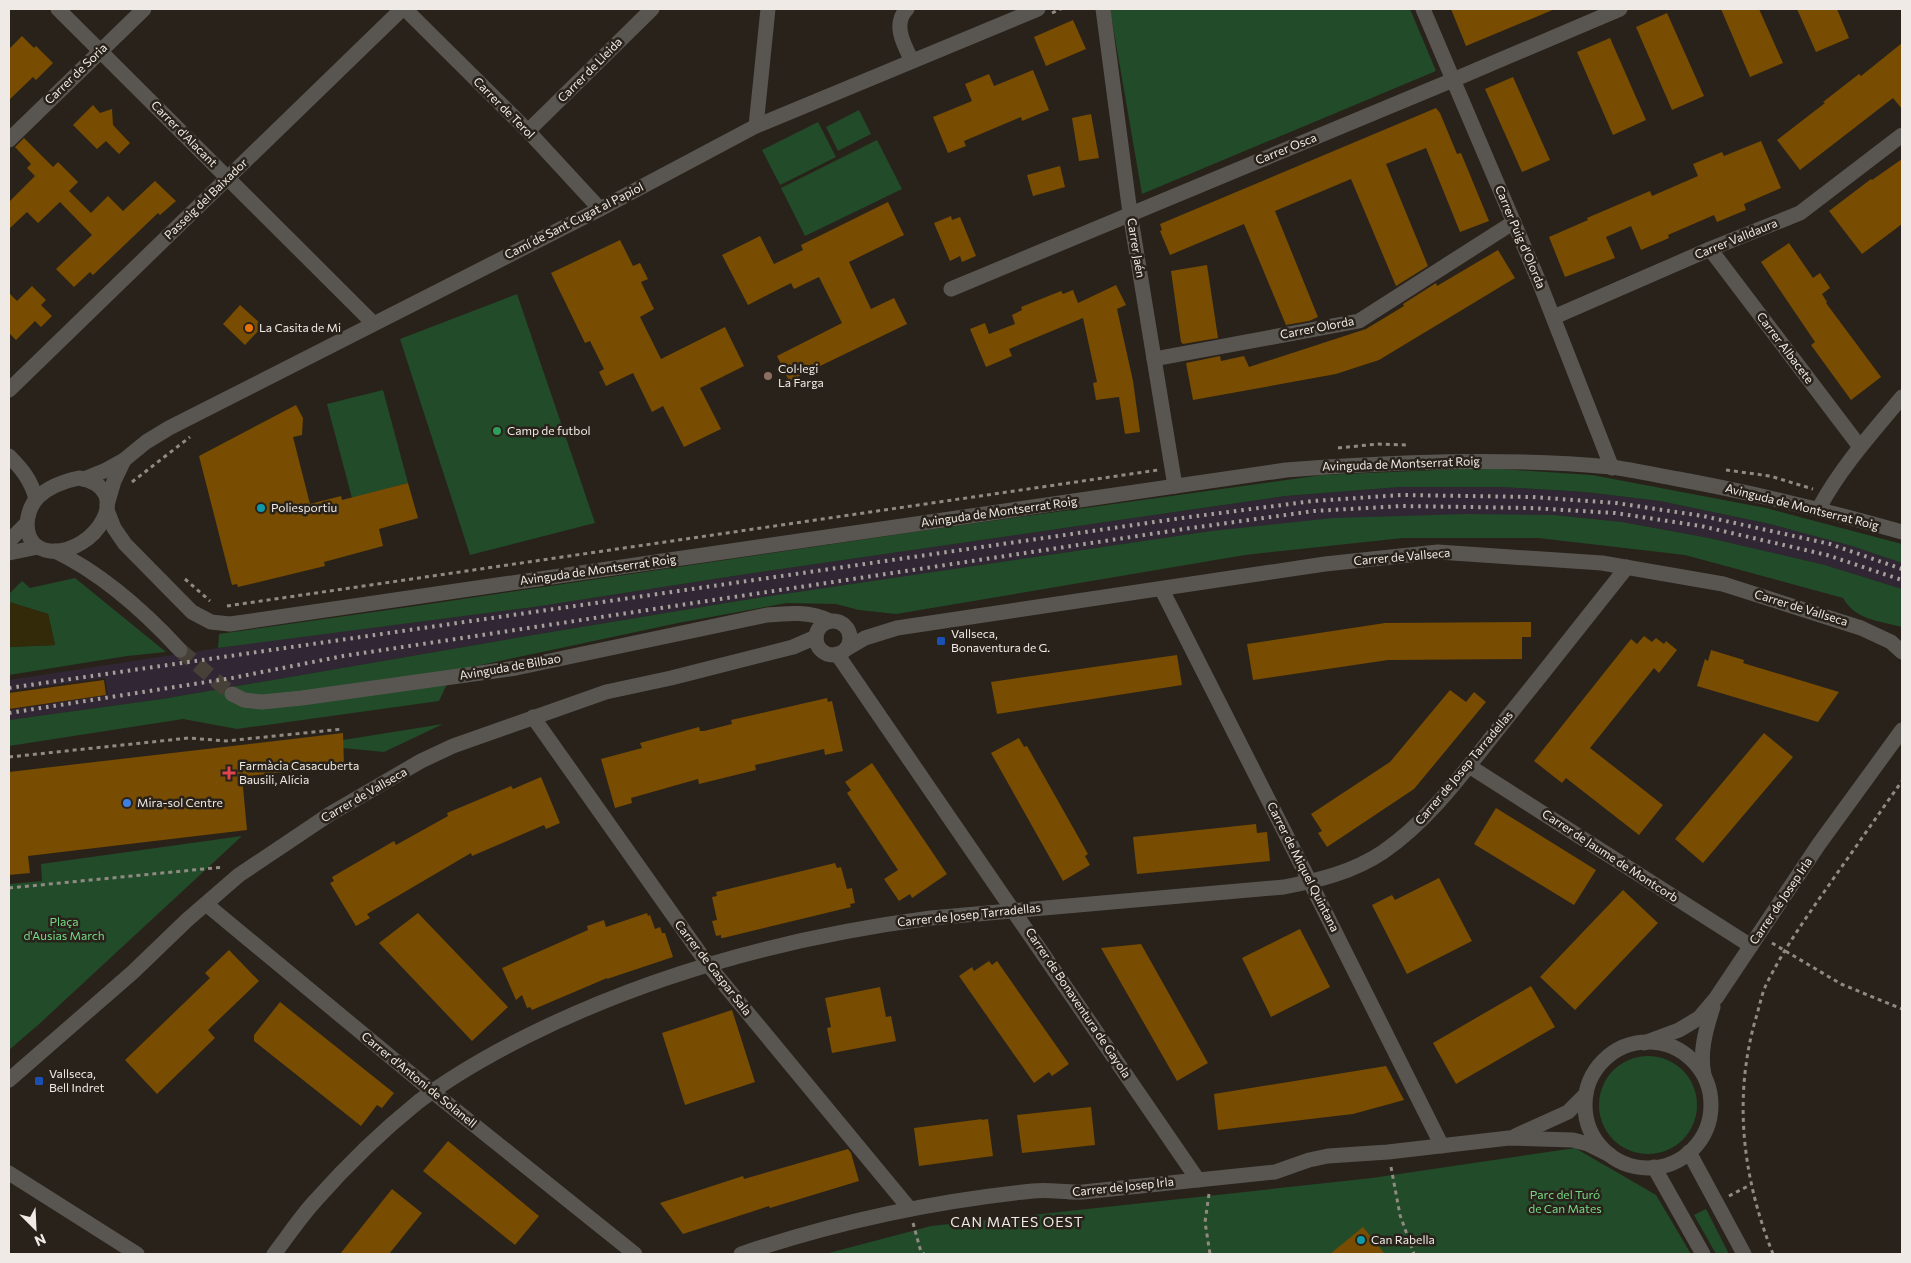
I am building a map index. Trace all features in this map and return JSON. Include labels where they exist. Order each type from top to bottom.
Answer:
[{"type":"street","name":"Carrer d'Alacant","points":[[58,9],[373,323]]},
{"type":"street","name":"Carrer de Soria","points":[[9,140],[144,9]]},
{"type":"street","name":"Carrer de Terol","points":[[404,9],[528,132],[600,208]]},
{"type":"street","name":"Passeig del Baixador","points":[[9,390],[404,9]]},
{"type":"street","name":"Carrer de Lleida","points":[[528,132],[652,9]]},
{"type":"street","points":[[756,126],[768,9]]},
{"type":"street","points":[[907,9],[904,12],[900,28],[903,42],[912,61]]},
{"type":"street","name":"Carrer Jaén","points":[[1103,9],[1130,213],[1175,486]]},
{"type":"street","name":"Carrer Puig d'Olorda","points":[[1423,9],[1554,317],[1612,468]]},
{"type":"street","name":"Carrer Osca","points":[[951,288],[1620,9]]},
{"type":"street","name":"Camí de Sant Cugat al Papiol","points":[[84,479],[124,460],[146,442],[169,428],[600,208],[756,126],[912,61],[1040,13]]},
{"type":"street","name":"Carrer Valldaura","points":[[1554,317],[1710,249],[1800,213],[1902,135]]},
{"type":"street","name":"Carrer Olorda","points":[[1154,359],[1359,320],[1514,222]]},
{"type":"street","name":"Carrer Albacete","points":[[1710,249],[1860,447]]},
{"type":"street","points":[[1819,508],[1829,489],[1860,447],[1902,397]]},
{"type":"street","points":[[9,456],[25,472],[44,481],[62,482]]},
{"type":"street","name":"Camí de Sant Cugat al Papiol","points":[[107,508],[114,481],[124,460]]},
{"type":"street","name":"Avinguda de Montserrat Roig","points":[[107,508],[114,528],[125,544],[192,612],[211,622],[230,624],[1286,470],[1400,462],[1519,461],[1612,468],[1728,488],[1819,508],[1902,532]]},
{"type":"street","points":[[25,472],[36,499]]},
{"type":"street","points":[[79,478],[84,479],[96,483],[102,489],[107,508],[102,524],[86,541],[65,550],[46,550],[38,547],[31,540],[26,524],[27,515],[36,499],[47,489],[62,482],[79,478]]},
{"type":"street","points":[[9,541],[26,524]]},
{"type":"street","name":"Avinguda de Montserrat Roig","points":[[86,541],[102,537],[111,538],[125,544]]},
{"type":"street","points":[[86,541],[98,575]]},
{"type":"street","points":[[9,552],[38,547]]},
{"type":"street","points":[[55,551],[98,575],[160,628],[180,650]]},
{"type":"street","name":"Carrer de Vallseca","points":[[793,648],[835,651],[865,638],[891,630],[1325,564],[1438,552],[1602,562],[1723,584],[1861,628],[1886,640],[1902,652]]},
{"type":"street","name":"Carrer de Josep Tarradellas","points":[[274,1254],[315,1200],[370,1144],[433,1092],[485,1057],[574,1013],[671,977],[790,943],[888,923],[1014,910],[1284,887],[1322,880],[1355,868],[1384,851],[1421,821],[1469,766],[1627,567]]},
{"type":"street","name":"Carrer de Miquel Quintana","points":[[1162,590],[1442,1146]]},
{"type":"street","points":[[786,613],[802,619],[812,626],[817,635],[818,645],[835,651],[850,637],[838,623],[822,625],[817,635]]},
{"type":"street","name":"Avinguda de Bilbao","points":[[232,694],[244,700],[262,702],[516,668],[767,615],[786,613],[806,614],[838,623]]},
{"type":"street","name":"Carrer de Vallseca","points":[[838,623],[891,630]]},
{"type":"street","name":"Carrer de Vallseca","points":[[9,1080],[126,978],[239,875],[330,814],[421,761],[453,746],[606,692],[793,648],[817,635]]},
{"type":"street","name":"Carrer de Bonaventura de Gayola","points":[[835,651],[1014,910],[1205,1179]]},
{"type":"street","name":"Carrer de Gaspar Sala","points":[[533,717],[709,966],[909,1208]]},
{"type":"street","name":"Carrer de Josep Irla","points":[[1644,1042],[1679,1030],[1699,1018],[1716,998],[1819,844],[1901,732]]},
{"type":"street","name":"Carrer de Jaume de Montcorb","points":[[1469,766],[1754,940]]},
{"type":"street","name":"Carrer d'Antoni de Solanell","points":[[206,904],[433,1092],[635,1254]]},
{"type":"street","points":[[1509,1138],[1573,1140],[1588,1144],[1624,1163],[1639,1167],[1667,1165],[1689,1152],[1697,1144],[1708,1123],[1710,1099],[1702,1064],[1703,1048],[1716,998]]},
{"type":"street","points":[[1610,1155],[1598,1143],[1590,1128],[1585,1106],[1586,1094],[1591,1078],[1601,1063],[1621,1048],[1644,1042],[1656,1043],[1679,1050],[1689,1057],[1704,1076]]},
{"type":"street","points":[[1509,1138],[1568,1112],[1586,1094]]},
{"type":"street","name":"Carrer de Josep Irla","points":[[741,1254],[842,1224],[909,1208],[1036,1190],[1075,1192],[1275,1172],[1309,1160],[1328,1156],[1388,1152],[1509,1138]]},
{"type":"street","points":[[1689,1152],[1744,1254]]},
{"type":"street","points":[[1654,1167],[1703,1254]]},
{"type":"street","points":[[9,1173],[137,1254]]},
{"type":"path","points":[[1040,13],[1061,9]]},
{"type":"path","points":[[131,483],[196,432]]},
{"type":"path","points":[[9,757],[189,738],[226,741],[343,729]]},
{"type":"path","points":[[1773,1254],[1750,1185],[1743,1118],[1746,1064],[1753,1029],[1765,987],[1784,951],[1902,781]]},
{"type":"path","points":[[9,888],[222,866],[239,875]]},
{"type":"path","points":[[1754,940],[1784,951],[1841,984],[1902,1009]]},
{"type":"path","points":[[1388,1152],[1400,1216],[1414,1254]]},
{"type":"path","points":[[1205,1179],[1205,1222],[1210,1254]]},
{"type":"path","points":[[909,1208],[921,1252],[924,1254]]},
{"type":"shaded area","points":[[1400,487],[1502,487],[1585,492],[1660,501],[1770,524],[1852,546],[1902,563],[1902,589],[1825,565],[1709,538],[1622,522],[1554,515],[1211,531],[744,600],[162,699],[9,720],[9,710],[108,695],[105,678],[9,691],[9,680],[258,642],[534,607],[740,575],[1285,496]]},
{"type":"green space","points":[[1110,9],[1410,9],[1436,71],[1142,194]]},
{"type":"green space","points":[[859,110],[871,134],[838,151],[826,127]]},
{"type":"green space","points":[[818,122],[836,157],[780,185],[762,150]]},
{"type":"green space","points":[[877,140],[902,189],[805,236],[781,188]]},
{"type":"green space","name":"Camp de futbol","points":[[517,294],[595,523],[470,555],[400,339]]},
{"type":"green space","points":[[383,390],[408,483],[352,498],[327,404]]},
{"type":"green space","points":[[1484,468],[1592,475],[1766,508],[1902,544],[1902,563],[1852,546],[1770,524],[1660,501],[1585,492],[1502,487],[1400,487],[1285,496],[740,575],[534,607],[218,648],[219,634],[934,529],[1322,475]]},
{"type":"green space","points":[[1467,514],[1554,515],[1622,522],[1709,538],[1825,565],[1902,589],[1902,627],[1861,615],[1854,611],[1843,598],[1685,555],[1538,538],[1403,538],[1245,555],[896,614],[859,610],[836,604],[787,603],[678,623],[453,671],[439,701],[237,729],[183,719],[9,746],[9,720],[162,699],[744,600],[1211,531],[1333,518]]},
{"type":"green space","points":[[75,578],[166,652],[127,656],[9,675],[9,647],[55,645],[48,614],[9,602],[9,594],[22,581],[30,588]]},
{"type":"green space","points":[[443,724],[384,752],[343,748],[343,740]]},
{"type":"green space","name":"Plaça d'Ausias March","points":[[242,836],[9,1050],[9,884],[42,881],[41,864]]},
{"type":"green space","points":[[1648,1056],[1667,1060],[1683,1070],[1693,1086],[1697,1105],[1693,1124],[1683,1140],[1667,1150],[1648,1154],[1629,1150],[1613,1140],[1603,1124],[1599,1105],[1603,1086],[1613,1070],[1629,1060]]},
{"type":"green space","name":"Parc del Turó de Can Mates","points":[[1575,1148],[1656,1195],[1691,1254],[825,1254],[931,1226],[1372,1178]]},
{"type":"green space","points":[[1706,1209],[1729,1254],[1716,1254],[1694,1215]]},
{"type":"sand","points":[[9,602],[48,614],[55,645],[9,647]]},
{"type":"building","points":[[1451,9],[1555,9],[1466,46]]},
{"type":"building","points":[[1721,9],[1759,9],[1783,63],[1750,77]]},
{"type":"building","points":[[1797,9],[1837,9],[1849,38],[1816,52]]},
{"type":"building","points":[[1667,13],[1704,96],[1672,110],[1636,27]]},
{"type":"building","points":[[1073,20],[1086,49],[1046,66],[1034,37]]},
{"type":"building","points":[[22,36],[34,48],[36,46],[53,63],[36,80],[33,77],[9,100],[9,49]]},
{"type":"building","points":[[1610,38],[1646,120],[1613,135],[1577,52]]},
{"type":"building","points":[[1902,43],[1902,109],[1893,98],[1800,170],[1777,140],[1859,74],[1861,76]]},
{"type":"building","points":[[1033,70],[1049,110],[1022,121],[1021,117],[964,141],[966,146],[948,153],[933,117],[972,101],[965,84],[989,74],[994,86]]},
{"type":"building","points":[[1513,77],[1550,160],[1522,172],[1485,89]]},
{"type":"building","points":[[93,105],[100,113],[112,109],[113,125],[130,143],[119,154],[106,141],[97,149],[73,125]]},
{"type":"building","points":[[1436,108],[1440,113],[1457,154],[1461,153],[1489,221],[1460,232],[1426,148],[1386,164],[1428,266],[1396,286],[1351,179],[1275,211],[1318,317],[1309,321],[1286,325],[1244,224],[1170,255],[1160,231],[1162,230],[1160,224]]},
{"type":"building","points":[[1091,114],[1099,158],[1079,161],[1072,118]]},
{"type":"building","points":[[24,138],[53,167],[58,162],[78,182],[69,191],[91,213],[108,196],[123,211],[155,181],[176,201],[160,215],[158,213],[93,275],[90,272],[74,287],[56,269],[92,235],[60,202],[38,223],[27,212],[9,229],[9,202],[35,176],[27,168],[31,164],[15,147]]},
{"type":"building","points":[[1761,141],[1781,188],[1744,204],[1746,210],[1717,222],[1714,215],[1668,235],[1669,238],[1641,250],[1631,226],[1606,237],[1615,258],[1565,277],[1549,237],[1588,220],[1587,218],[1650,191],[1652,196],[1698,176],[1693,164],[1722,152],[1724,156]]},
{"type":"building","points":[[1902,159],[1902,224],[1862,254],[1829,211],[1871,179]]},
{"type":"building","points":[[1060,166],[1065,187],[1033,196],[1027,175]]},
{"type":"building","points":[[888,202],[904,235],[849,262],[871,309],[894,298],[907,324],[789,381],[777,356],[842,323],[819,277],[794,289],[791,283],[748,305],[722,255],[760,236],[774,264],[803,250],[801,245]]},
{"type":"building","points":[[951,216],[952,220],[960,217],[976,256],[962,262],[960,256],[950,261],[934,223]]},
{"type":"building","points":[[620,240],[633,266],[640,263],[648,279],[641,282],[654,309],[640,317],[661,359],[725,327],[744,366],[700,388],[721,429],[684,447],[663,406],[652,412],[633,373],[606,386],[599,372],[604,369],[590,341],[585,343],[551,273]]},
{"type":"building","points":[[1789,243],[1813,278],[1820,273],[1830,288],[1822,294],[1826,303],[1881,377],[1851,400],[1811,345],[1815,342],[1761,262]]},
{"type":"building","points":[[1498,250],[1515,278],[1379,360],[1336,374],[1193,400],[1186,363],[1220,356],[1221,361],[1244,356],[1249,367],[1366,329],[1404,306],[1403,304],[1436,283],[1437,286]]},
{"type":"building","points":[[1207,265],[1218,338],[1183,344],[1181,342],[1171,271]]},
{"type":"building","points":[[1116,285],[1126,305],[1117,309],[1133,381],[1140,432],[1125,434],[1119,397],[1096,400],[1093,383],[1097,382],[1083,318],[1009,349],[1012,356],[986,367],[970,329],[985,323],[989,334],[1015,324],[1012,315],[1022,310],[1021,307],[1061,291],[1063,294],[1073,290],[1078,303]]},
{"type":"building","points":[[32,286],[46,300],[41,305],[52,316],[41,327],[35,321],[16,340],[9,333],[9,293],[17,301]]},
{"type":"building","points":[[240,305],[261,324],[259,326],[261,328],[245,345],[223,324]]},
{"type":"building","name":"Poliesportiu","points":[[296,405],[303,418],[302,435],[293,437],[310,504],[341,496],[342,500],[408,483],[418,518],[379,529],[383,546],[324,562],[325,566],[238,587],[237,584],[232,585],[199,456]]},
{"type":"building","points":[[1531,622],[1531,637],[1522,637],[1522,659],[1388,660],[1253,680],[1247,644],[1385,623]]},
{"type":"building","points":[[1644,636],[1652,642],[1656,638],[1664,644],[1666,641],[1677,650],[1659,673],[1654,668],[1590,748],[1663,805],[1639,835],[1566,778],[1562,783],[1534,761],[1631,639],[1637,644]]},
{"type":"building","points":[[1711,650],[1744,660],[1743,663],[1839,692],[1818,722],[1697,686],[1705,659],[1708,661]]},
{"type":"building","points":[[1177,655],[1182,685],[997,714],[991,682]]},
{"type":"building","points":[[104,680],[106,695],[9,709],[9,693]]},
{"type":"building","points":[[1450,690],[1466,702],[1474,692],[1486,702],[1414,789],[1327,847],[1318,833],[1322,831],[1311,814],[1390,762]]},
{"type":"building","points":[[827,698],[828,702],[832,701],[843,751],[825,755],[824,749],[755,765],[756,770],[699,784],[698,779],[631,798],[632,803],[615,808],[601,759],[642,748],[640,743],[699,727],[700,731],[704,731],[732,724],[731,720]]},
{"type":"building","name":"Mira-sol Centre","points":[[343,733],[344,765],[242,777],[247,830],[28,856],[30,873],[9,875],[9,772]]},
{"type":"building","points":[[1764,733],[1793,757],[1703,863],[1675,839]]},
{"type":"building","points":[[1019,738],[1024,747],[1027,746],[1088,854],[1085,856],[1090,865],[1063,881],[991,753]]},
{"type":"building","points":[[872,763],[947,874],[912,898],[910,894],[899,901],[884,879],[898,870],[847,793],[851,790],[845,782]]},
{"type":"building","points":[[541,777],[560,823],[546,829],[544,825],[472,856],[471,853],[367,914],[370,918],[356,926],[330,883],[334,881],[332,877],[394,841],[396,845],[448,816],[447,813],[511,786],[513,789]]},
{"type":"building","points":[[1496,808],[1596,870],[1574,905],[1474,844]]},
{"type":"building","points":[[1256,824],[1257,833],[1267,832],[1270,861],[1137,874],[1133,837]]},
{"type":"building","points":[[835,863],[837,868],[841,867],[847,889],[852,888],[855,903],[850,904],[851,907],[723,938],[721,938],[721,935],[716,936],[712,921],[717,920],[712,897],[717,896],[716,892]]},
{"type":"building","points":[[1439,878],[1472,941],[1407,974],[1372,905],[1392,895],[1395,900]]},
{"type":"building","points":[[1623,890],[1658,923],[1575,1010],[1540,977]]},
{"type":"building","points":[[418,913],[508,1007],[472,1041],[379,943]]},
{"type":"building","points":[[647,913],[648,916],[650,915],[655,929],[660,927],[662,933],[665,933],[673,957],[607,978],[532,1010],[530,1007],[527,1008],[522,995],[516,1000],[502,968],[588,930],[587,926],[604,920],[606,927]]},
{"type":"building","points":[[1300,929],[1330,987],[1271,1017],[1242,958]]},
{"type":"building","points":[[1141,944],[1208,1063],[1177,1081],[1101,948]]},
{"type":"building","points":[[229,950],[259,981],[208,1030],[215,1038],[157,1094],[125,1060],[210,978],[205,973]]},
{"type":"building","points":[[989,961],[992,965],[997,961],[1069,1064],[1052,1076],[1049,1072],[1034,1083],[959,976],[972,967],[974,971]]},
{"type":"building","points":[[1531,986],[1555,1027],[1456,1084],[1433,1043]]},
{"type":"building","points":[[880,987],[886,1017],[891,1016],[896,1041],[832,1053],[827,1028],[831,1027],[825,998]]},
{"type":"building","points":[[280,1002],[394,1093],[382,1108],[377,1105],[361,1126],[254,1041],[254,1035]]},
{"type":"building","points":[[732,1010],[755,1082],[685,1105],[662,1033]]},
{"type":"building","points":[[1386,1066],[1404,1100],[1353,1114],[1218,1130],[1214,1094]]},
{"type":"building","points":[[1091,1107],[1095,1145],[1022,1153],[1017,1115]]},
{"type":"building","points":[[988,1119],[993,1156],[919,1166],[914,1128]]},
{"type":"building","points":[[448,1141],[539,1216],[515,1245],[423,1171]]},
{"type":"building","points":[[848,1149],[851,1153],[859,1181],[770,1208],[769,1206],[683,1234],[660,1203],[743,1176],[744,1179]]},
{"type":"building","points":[[392,1189],[422,1213],[389,1254],[340,1254]]},
{"type":"building","name":"Can Rabella","points":[[1363,1227],[1385,1254],[1330,1254]]},
{"type":"tunnel","points":[[180,650],[232,694]]},
{"type":"railway","points":[[9,688],[1182,518],[1313,501],[1402,495],[1532,497],[1616,503],[1703,516],[1830,544],[1902,569]]},
{"type":"railway","points":[[9,713],[232,678],[343,656],[1314,511],[1402,506],[1531,508],[1615,513],[1701,526],[1827,555],[1902,580]]},
{"type":"place","name":"La Casita de Mi","points":[[249,328]]},
{"type":"place","name":"Col·legi La Farga","points":[[768,376]]},
{"type":"place","name":"Camp de futbol","points":[[497,431]]},
{"type":"place","name":"Poliesportiu","points":[[261,508]]},
{"type":"place","name":"Vallseca, Bonaventura de G.","points":[[941,641]]},
{"type":"place","name":"Farmàcia Casacuberta Bausili, Alícia","points":[[229,773]]},
{"type":"place","name":"Mira-sol Centre","points":[[127,803]]},
{"type":"place","name":"Vallseca, Bell Indret","points":[[39,1081]]},
{"type":"place","name":"Can Rabella","points":[[1361,1240]]},
{"type":"district","name":"CAN MATES OEST","points":[[1017,1222]]}]
